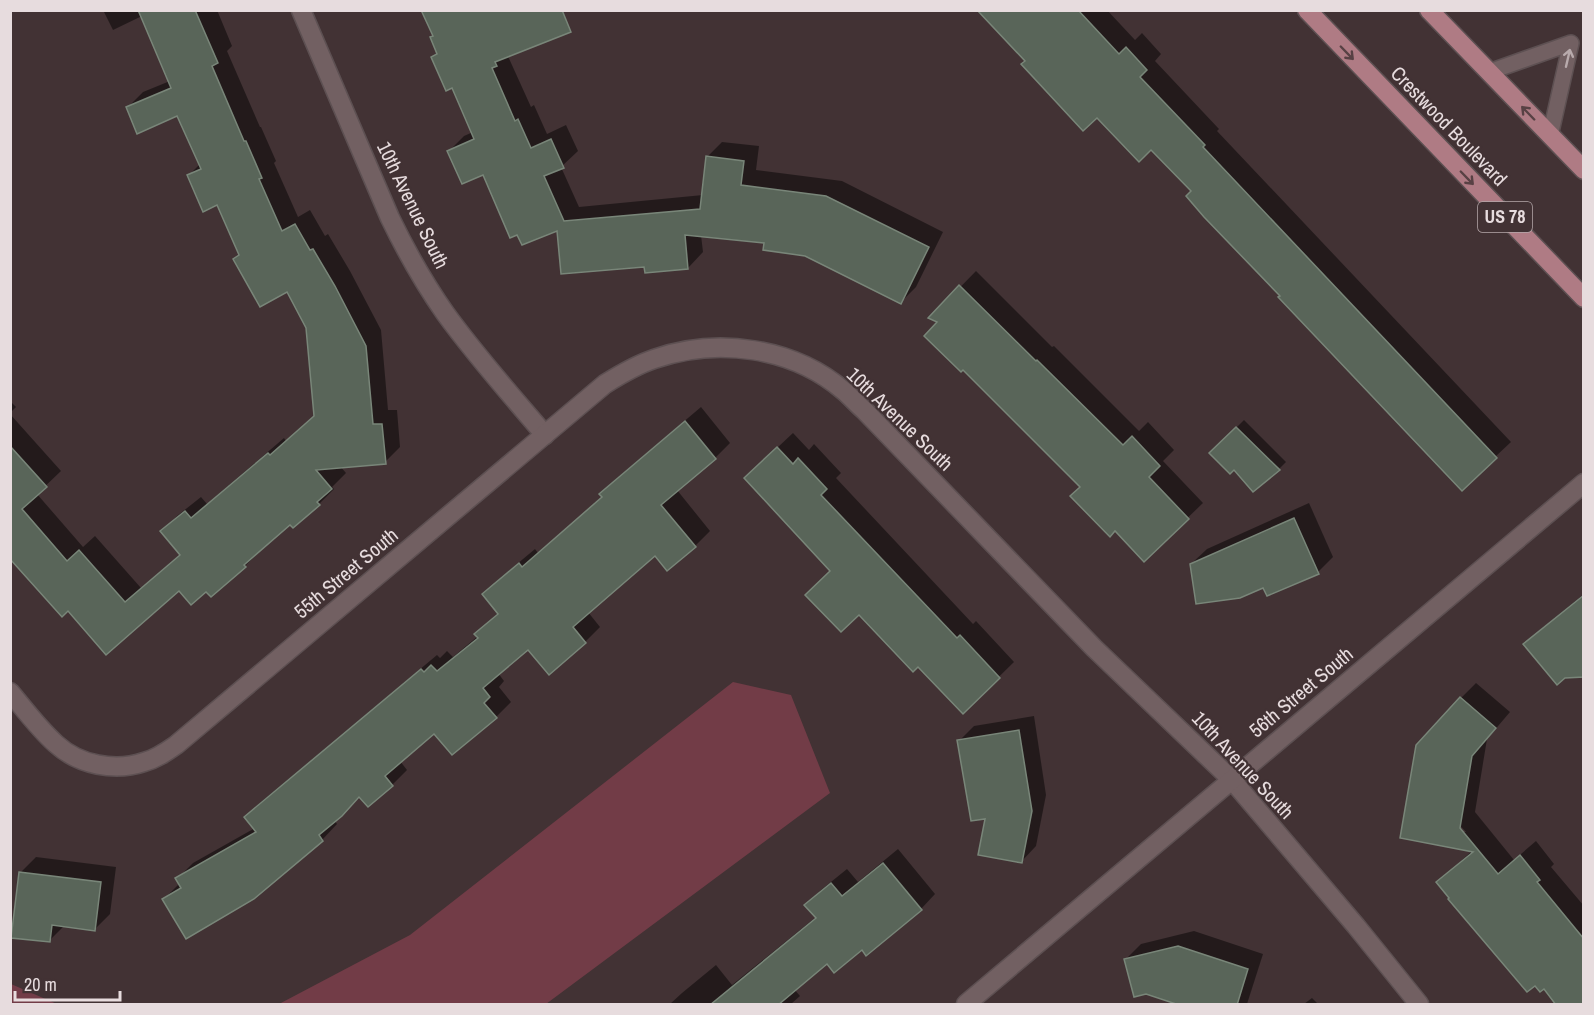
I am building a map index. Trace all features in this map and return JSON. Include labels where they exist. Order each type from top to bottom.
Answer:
[{"type":"main road","name":"Crestwood Boulevard","points":[[1307,10],[1584,298]]},
{"type":"main road","points":[[1429,10],[1584,170]]},
{"type":"street","name":"10th Avenue South","points":[[301,10],[406,251],[425,284],[465,340],[545,435],[598,389],[628,369],[680,351],[706,347],[765,352],[792,361],[843,390],[1094,648],[1232,780],[1356,926],[1419,1005]]},
{"type":"street","name":"55th Street South","points":[[10,692],[46,734],[73,756],[106,766],[125,766],[143,763],[160,756],[545,435]]},
{"type":"street","name":"56th Street South","points":[[966,1005],[1584,483]]},
{"type":"lane","points":[[1489,72],[1571,43],[1550,136]]},
{"type":"shaded area","points":[[733,682],[791,695],[830,793],[546,1004],[279,1004],[410,935]]},
{"type":"shaded area","points":[[11,984],[57,1004],[11,1004]]},
{"type":"building","points":[[138,10],[195,10],[218,63],[212,66],[262,178],[259,179],[282,231],[295,224],[335,286],[366,346],[373,424],[382,424],[386,464],[316,470],[332,489],[317,502],[320,505],[293,528],[290,525],[211,597],[206,592],[191,605],[179,591],[106,655],[68,611],[62,617],[10,559],[10,446],[47,487],[22,509],[67,561],[79,550],[125,602],[180,555],[160,531],[185,511],[191,518],[268,453],[270,455],[314,416],[306,328],[287,292],[260,307],[233,259],[239,255],[217,205],[203,212],[187,175],[201,169],[177,116],[137,134],[126,107],[171,88]]},
{"type":"building","points":[[421,10],[562,10],[571,32],[495,62],[497,66],[492,68],[515,121],[518,119],[531,148],[551,139],[564,168],[544,176],[564,221],[700,209],[706,156],[744,161],[741,185],[826,196],[929,247],[901,304],[805,256],[763,250],[764,243],[685,235],[688,269],[645,273],[644,267],[561,274],[557,231],[522,245],[517,235],[510,238],[483,175],[462,184],[447,151],[474,139],[452,88],[446,91],[431,57],[437,54],[430,37],[433,36]]},
{"type":"building","points":[[977,10],[1078,10],[1119,54],[1126,47],[1147,70],[1140,77],[1205,145],[1203,147],[1497,458],[1462,491],[1204,217],[1186,196],[1191,191],[1151,150],[1139,162],[1097,118],[1083,131],[1021,64],[1025,61]]},
{"type":"building","points":[[959,285],[1123,445],[1132,436],[1160,466],[1149,477],[1189,519],[1144,562],[1115,531],[1110,537],[1070,496],[1080,487],[963,370],[961,372],[924,336],[937,322],[928,318]]},
{"type":"building","points":[[685,421],[716,459],[661,505],[696,547],[667,571],[655,556],[573,627],[586,643],[549,675],[528,650],[483,688],[490,697],[484,703],[497,718],[452,755],[434,734],[385,776],[393,786],[368,807],[359,797],[342,816],[319,835],[323,841],[254,899],[186,939],[162,899],[181,888],[175,878],[256,832],[244,817],[421,669],[424,672],[431,665],[437,671],[478,638],[474,634],[498,614],[482,594],[519,563],[522,567],[602,497],[599,494]]},
{"type":"building","points":[[1236,427],[1280,470],[1253,492],[1234,470],[1230,474],[1209,453]]},
{"type":"building","points":[[777,447],[793,464],[798,458],[827,489],[821,495],[957,638],[960,635],[1000,678],[963,714],[918,667],[913,672],[859,615],[841,632],[805,595],[830,571],[744,478]]},
{"type":"building","points":[[1294,518],[1319,574],[1267,596],[1263,588],[1240,598],[1196,604],[1190,564]]},
{"type":"building","points":[[1584,595],[1584,677],[1565,678],[1557,685],[1523,644]]},
{"type":"building","points":[[1460,697],[1496,728],[1472,756],[1460,828],[1498,874],[1520,855],[1540,880],[1537,882],[1584,939],[1584,1005],[1556,1005],[1544,989],[1540,992],[1535,986],[1527,992],[1448,899],[1436,882],[1473,852],[1400,838],[1416,745]]},
{"type":"building","points":[[1019,730],[1032,811],[1022,863],[978,855],[985,819],[971,821],[957,740]]},
{"type":"building","points":[[883,863],[922,910],[866,956],[862,950],[834,973],[827,964],[778,1005],[710,1005],[816,918],[804,905],[831,883],[842,896]]},
{"type":"building","points":[[19,872],[101,882],[95,931],[52,925],[50,942],[11,938]]},
{"type":"building","points":[[1178,946],[1248,969],[1237,1005],[1179,1005],[1146,994],[1134,997],[1124,959]]}]
